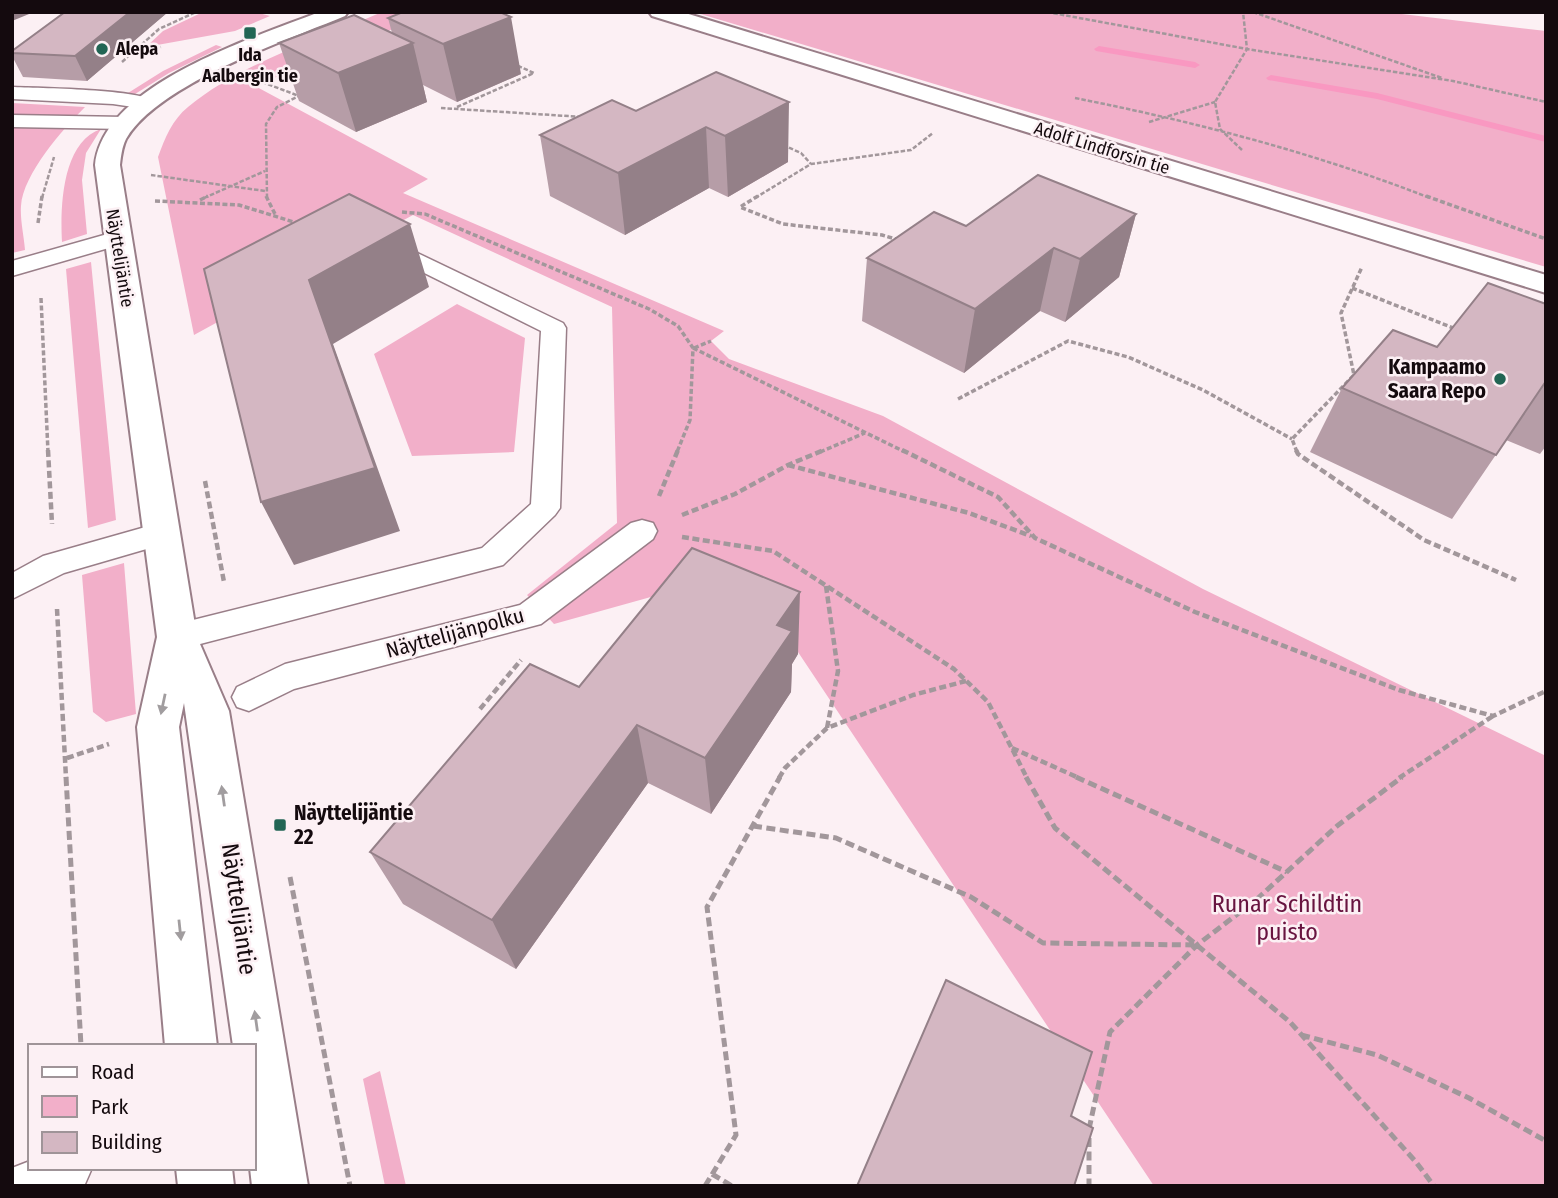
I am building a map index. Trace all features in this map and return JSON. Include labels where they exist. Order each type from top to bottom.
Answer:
[{"type":"main road","name":"Näyttelijäntie","points":[[253,1044],[208,711],[177,637],[107,176],[107,156],[115,136],[147,103],[237,55],[338,12]]},
{"type":"main road","name":"Adolf Lindforsin tie","points":[[659,12],[1546,284]]},
{"type":"main road","name":"Näyttelijäntie","points":[[177,637],[158,727],[191,1044]]},
{"type":"main road","name":"Näyttelijäntie","points":[[256,1066],[280,1186]]},
{"type":"lane","points":[[12,93],[147,103]]},
{"type":"lane","points":[[12,121],[125,123]]},
{"type":"lane","points":[[12,270],[39,258],[118,237]]},
{"type":"lane","points":[[177,637],[492,557],[545,508],[554,328],[382,243]]},
{"type":"lane","name":"Näyttelijänpolku","points":[[249,697],[285,678],[530,615],[642,531]]},
{"type":"lane","points":[[12,587],[54,564],[163,533]]},
{"type":"lane","points":[[24,1186],[64,1170]]},
{"type":"path","points":[[81,97],[159,29],[196,12]]},
{"type":"path","points":[[1047,12],[1247,49],[1453,81],[1546,102]]},
{"type":"path","points":[[1243,12],[1247,49],[1215,102],[1220,129],[1285,190],[1281,204]]},
{"type":"path","points":[[1253,12],[1453,81]]},
{"type":"path","points":[[454,108],[534,73],[509,62]]},
{"type":"path","points":[[276,216],[265,191],[266,124],[277,107],[299,96]]},
{"type":"path","points":[[442,108],[584,117]]},
{"type":"path","points":[[79,122],[55,152],[38,215],[81,1044]]},
{"type":"path","points":[[907,242],[882,235],[783,224],[740,207],[811,164],[911,150],[938,129]]},
{"type":"path","points":[[1220,129],[1378,178],[1512,229],[1546,239]]},
{"type":"path","points":[[777,142],[801,153],[811,164]]},
{"type":"path","points":[[149,166],[154,212]]},
{"type":"path","points":[[199,201],[265,171]]},
{"type":"path","points":[[149,174],[265,191]]},
{"type":"path","points":[[153,201],[199,201],[239,205],[304,225]]},
{"type":"path","points":[[397,212],[418,211],[649,309],[678,326],[693,348],[998,497],[1035,538]]},
{"type":"path","points":[[1292,439],[1354,375],[1341,313],[1367,255]]},
{"type":"path","points":[[1352,288],[1468,334]]},
{"type":"path","points":[[693,348],[711,341]]},
{"type":"path","points":[[958,399],[1068,341],[1128,357],[1203,390],[1292,439],[1298,454],[1424,540],[1516,580]]},
{"type":"path","points":[[642,531],[672,470],[690,420],[693,348]]},
{"type":"path","points":[[642,531],[735,494],[788,465],[866,432]]},
{"type":"path","points":[[788,465],[969,513],[1035,538],[1195,612],[1399,690],[1493,716]]},
{"type":"path","points":[[203,472],[232,623]]},
{"type":"path","points":[[642,531],[773,551],[954,669],[988,702],[1055,828],[1290,1022],[1416,1162],[1434,1186]]},
{"type":"path","points":[[826,585],[838,671],[827,728]]},
{"type":"path","points":[[705,1186],[736,1135],[707,907],[785,768],[827,728],[914,695],[967,681]]},
{"type":"path","points":[[1089,1186],[1089,1131],[1110,1032],[1197,944],[1257,899],[1337,826],[1391,784],[1493,716],[1546,691]]},
{"type":"path","points":[[1011,748],[1287,872]]},
{"type":"path","points":[[753,827],[835,838],[971,897],[1043,943],[1197,944]]},
{"type":"path","points":[[288,865],[350,1186]]},
{"type":"path","points":[[1300,1034],[1377,1055],[1469,1098],[1546,1141]]},
{"type":"path","points":[[712,1174],[732,1186]]},
{"type":"green space","points":[[203,12],[255,12],[270,16],[235,31],[146,47],[163,31]]},
{"type":"green space","name":"Runar Schildtin puisto","points":[[382,12],[434,12],[255,86],[428,179],[403,193],[724,331],[711,341],[729,359],[883,416],[1203,589],[1546,756],[1546,1186],[1154,1186],[744,571],[554,624],[527,595],[617,523],[612,307],[413,215],[194,335],[158,157],[170,130],[188,107],[232,77],[281,53]]},
{"type":"green space","points":[[694,12],[1385,12],[1546,31],[1546,267]]},
{"type":"green space","points":[[216,45],[222,47],[169,73],[135,94],[128,93],[163,71]]},
{"type":"green space","points":[[12,103],[85,107],[36,166],[29,180],[21,206],[25,250],[12,253]]},
{"type":"green space","points":[[101,129],[86,153],[82,180],[87,234],[62,242],[63,194],[71,161],[88,136]]},
{"type":"green space","points":[[91,262],[116,520],[88,528],[66,269]]},
{"type":"green space","points":[[457,304],[525,338],[514,452],[412,456],[374,354]]},
{"type":"green space","points":[[124,563],[136,714],[106,722],[93,712],[82,575]]},
{"type":"green space","points":[[380,1071],[406,1186],[385,1186],[363,1079]]},
{"type":"building","points":[[65,12],[130,12],[75,56],[12,53],[12,51]]},
{"type":"building","points":[[403,12],[500,12],[511,17],[443,44],[388,18]]},
{"type":"building","points":[[354,15],[413,43],[338,73],[279,43]]},
{"type":"building","points":[[716,72],[789,102],[725,136],[706,127],[618,173],[540,135],[612,100],[636,111]]},
{"type":"building","points":[[1038,175],[1136,214],[1080,259],[1054,248],[975,309],[867,258],[934,212],[966,226]]},
{"type":"building","points":[[349,194],[410,224],[309,280],[375,468],[261,502],[204,269]]},
{"type":"building","points":[[1488,283],[1546,304],[1546,381],[1496,455],[1342,388],[1393,330],[1437,347]]},
{"type":"building","points":[[692,548],[800,592],[777,625],[792,631],[705,758],[637,725],[492,920],[370,852],[530,664],[579,687]]},
{"type":"building","points":[[946,980],[1092,1052],[1071,1116],[1093,1128],[1074,1186],[857,1186]]},
{"type":"waterway","points":[[1099,49],[1195,65]]},
{"type":"waterway","points":[[1271,78],[1377,96],[1546,139]]},
{"type":"place","name":"Ida Aalbergin tie","points":[[250,33]]},
{"type":"place","name":"Alepa","points":[[102,49]]},
{"type":"place","name":"Kampaamo Saara Repo","points":[[1500,379]]},
{"type":"place","name":"Näyttelijäntie 22","points":[[280,825]]}]
